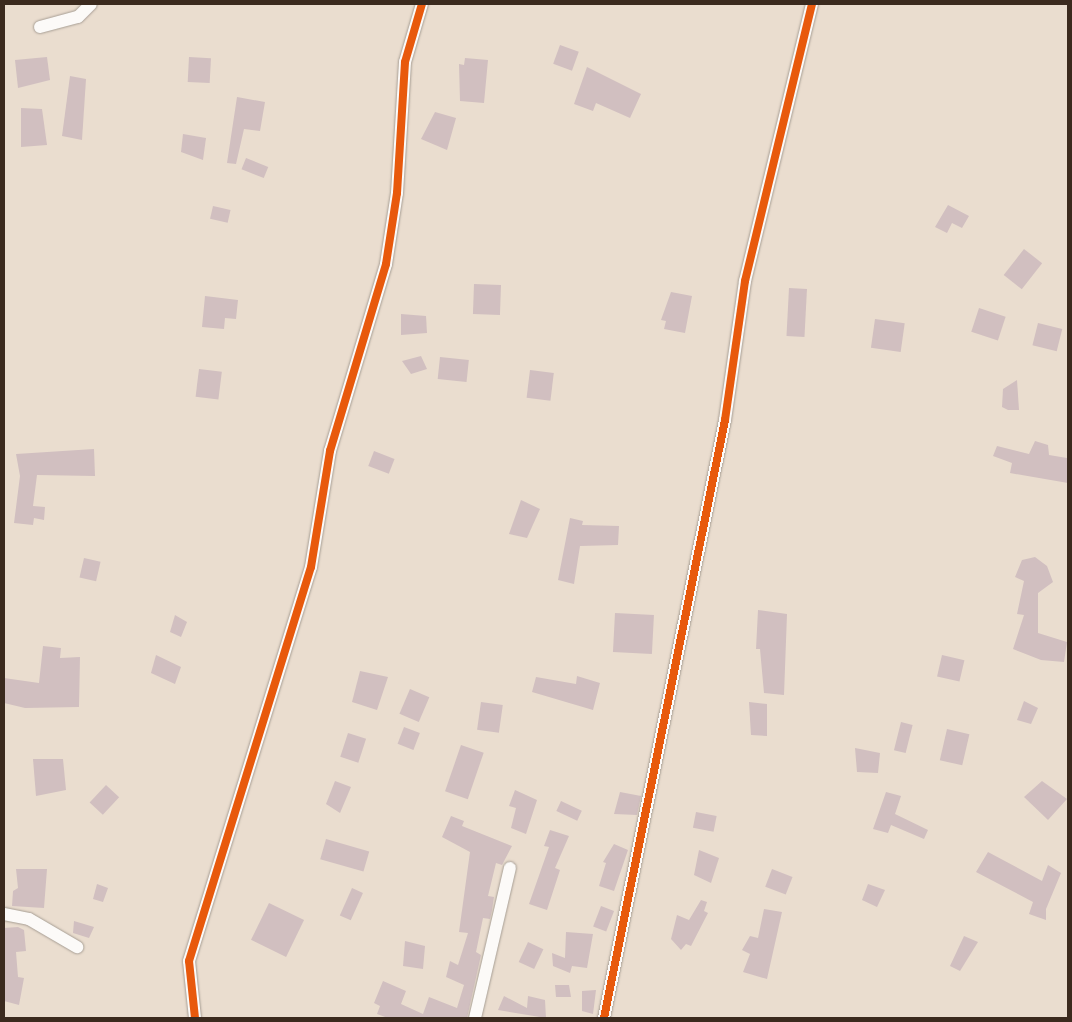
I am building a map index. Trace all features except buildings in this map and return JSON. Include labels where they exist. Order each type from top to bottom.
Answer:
[{"type":"street","points":[[40,27],[78,16],[91,4]]},
{"type":"street","points":[[196,1018],[189,961],[311,568],[330,451],[386,264],[397,194],[405,62],[422,4]]},
{"type":"street","points":[[604,1018],[723,430],[745,281],[812,4]]},
{"type":"street","points":[[475,1018],[510,868]]},
{"type":"street","points":[[4,914],[29,919],[77,947]]},
{"type":"cycle path","points":[[195,1018],[189,961],[311,567],[330,451],[386,264],[397,193],[405,62],[422,4]]},
{"type":"cycle path","points":[[604,1018],[725,420],[745,281],[812,4]]}]
